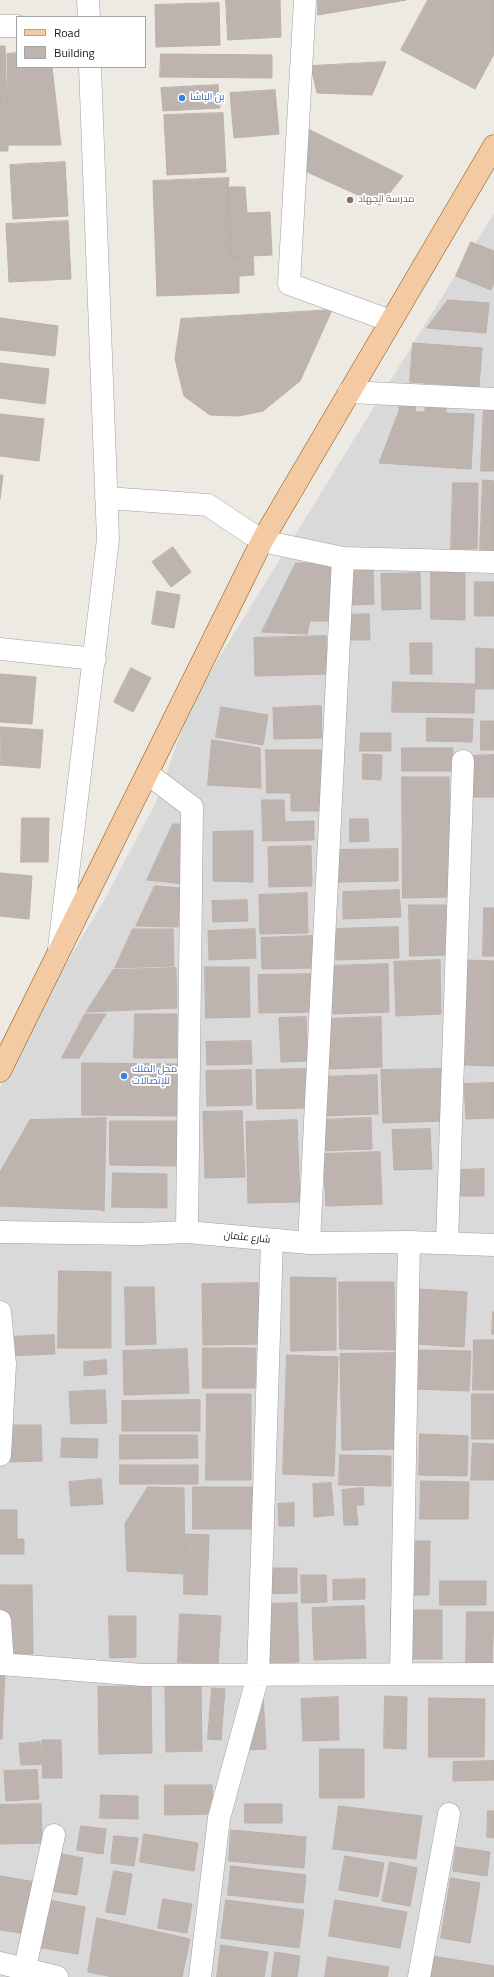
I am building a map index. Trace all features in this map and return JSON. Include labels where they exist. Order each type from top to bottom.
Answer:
[{"type":"main road","points":[[0,1071],[262,541],[494,146]]},
{"type":"street","points":[[88,0],[88,16]]},
{"type":"street","points":[[305,0],[289,284],[391,320]]},
{"type":"street","points":[[0,26],[16,26]]},
{"type":"street","points":[[59,953],[108,540],[90,68]]},
{"type":"street","points":[[349,392],[494,399]]},
{"type":"street","points":[[106,498],[208,505],[262,541],[343,558],[494,562]]},
{"type":"street","points":[[309,1243],[343,558]]},
{"type":"street","points":[[0,649],[95,659]]},
{"type":"street","points":[[447,1243],[463,760]]},
{"type":"street","points":[[148,774],[192,807],[187,1232]]},
{"type":"street","name":"شارع عثمان","points":[[0,1232],[138,1234],[187,1232],[272,1241],[309,1243],[409,1242],[494,1245]]},
{"type":"street","points":[[200,1977],[219,1818],[258,1676],[272,1241]]},
{"type":"street","points":[[401,1673],[409,1242]]},
{"type":"street","points":[[0,1312],[5,1364],[0,1455]]},
{"type":"street","points":[[0,1621],[2,1664],[143,1675],[258,1676],[401,1673],[494,1674]]},
{"type":"street","points":[[419,1977],[449,1814]]},
{"type":"street","points":[[24,1973],[54,1835]]},
{"type":"street","points":[[0,1963],[24,1973],[57,1977]]},
{"type":"shaded area","points":[[494,213],[494,1977],[0,1977],[0,1088],[50,991],[106,897],[156,802],[193,700]]},
{"type":"building","points":[[226,0],[280,0],[281,37],[228,40]]},
{"type":"building","points":[[318,0],[406,0],[318,15]]},
{"type":"building","points":[[428,0],[494,0],[494,54],[475,89],[401,50]]},
{"type":"building","points":[[219,3],[220,45],[156,47],[155,5]]},
{"type":"building","points":[[0,46],[5,46],[8,151],[0,151]]},
{"type":"building","points":[[16,53],[16,68],[52,68],[61,145],[8,145],[7,54]]},
{"type":"building","points":[[161,54],[272,55],[272,78],[160,77]]},
{"type":"building","points":[[386,62],[372,95],[317,93],[311,66]]},
{"type":"building","points":[[218,85],[220,108],[163,111],[161,88]]},
{"type":"building","points":[[275,90],[279,134],[234,138],[230,93]]},
{"type":"building","points":[[223,113],[226,172],[167,175],[164,115]]},
{"type":"building","points":[[308,129],[403,176],[380,205],[305,171]]},
{"type":"building","points":[[65,162],[68,216],[13,219],[10,165]]},
{"type":"building","points":[[229,178],[228,187],[231,257],[253,256],[254,275],[239,276],[239,293],[157,296],[153,181]]},
{"type":"building","points":[[228,187],[245,187],[247,213],[270,212],[272,255],[231,257]]},
{"type":"building","points":[[68,221],[71,279],[9,282],[6,224]]},
{"type":"building","points":[[471,242],[494,251],[494,282],[491,290],[456,276]]},
{"type":"building","points":[[448,300],[489,303],[486,333],[427,328]]},
{"type":"building","points":[[332,310],[300,381],[263,411],[239,416],[210,415],[184,396],[175,359],[181,319]]},
{"type":"building","points":[[0,318],[58,326],[55,356],[0,350]]},
{"type":"building","points":[[413,343],[482,348],[479,387],[410,382]]},
{"type":"building","points":[[0,363],[49,369],[45,404],[0,398]]},
{"type":"building","points":[[399,402],[416,403],[415,412],[425,412],[425,404],[446,405],[446,413],[474,414],[471,469],[379,463],[399,411]]},
{"type":"building","points":[[484,405],[494,405],[494,471],[481,471]]},
{"type":"building","points":[[0,414],[44,419],[39,461],[0,456]]},
{"type":"building","points":[[0,475],[3,475],[0,499]]},
{"type":"building","points":[[483,480],[494,481],[494,551],[480,551]]},
{"type":"building","points":[[453,483],[478,483],[477,549],[451,549]]},
{"type":"building","points":[[173,547],[191,572],[171,587],[152,562]]},
{"type":"building","points":[[296,563],[337,563],[334,621],[310,621],[307,634],[262,632]]},
{"type":"building","points":[[352,570],[373,570],[374,604],[352,605]]},
{"type":"building","points":[[431,572],[465,573],[465,620],[431,619]]},
{"type":"building","points":[[420,573],[421,609],[382,610],[381,574]]},
{"type":"building","points":[[475,582],[494,582],[494,616],[475,616]]},
{"type":"building","points":[[157,591],[180,595],[174,628],[152,624]]},
{"type":"building","points":[[369,614],[370,640],[349,640],[348,615]]},
{"type":"building","points":[[326,636],[327,674],[255,676],[254,638]]},
{"type":"building","points":[[410,643],[432,643],[432,674],[411,674]]},
{"type":"building","points":[[476,648],[494,649],[494,689],[476,689]]},
{"type":"building","points":[[131,668],[151,678],[133,712],[114,702]]},
{"type":"building","points":[[0,674],[36,677],[32,724],[0,722]]},
{"type":"building","points":[[393,682],[475,684],[474,713],[392,712]]},
{"type":"building","points":[[321,706],[322,738],[274,739],[273,708]]},
{"type":"building","points":[[221,707],[268,715],[263,745],[216,737]]},
{"type":"building","points":[[427,718],[473,719],[472,742],[427,741]]},
{"type":"building","points":[[481,721],[494,721],[494,750],[481,750]]},
{"type":"building","points":[[1,727],[43,730],[40,768],[0,765]]},
{"type":"building","points":[[361,733],[391,733],[391,751],[360,751]]},
{"type":"building","points":[[212,740],[260,748],[261,788],[208,785]]},
{"type":"building","points":[[402,748],[453,748],[452,771],[402,771]]},
{"type":"building","points":[[266,750],[323,750],[324,811],[291,811],[291,793],[267,793]]},
{"type":"building","points":[[363,754],[382,755],[381,780],[363,779]]},
{"type":"building","points":[[494,755],[494,797],[468,797],[467,756]]},
{"type":"building","points":[[402,777],[449,777],[450,897],[403,898]]},
{"type":"building","points":[[262,800],[284,800],[285,822],[314,821],[314,840],[263,841]]},
{"type":"building","points":[[22,818],[49,818],[48,862],[21,862]]},
{"type":"building","points":[[350,819],[368,819],[369,841],[350,842]]},
{"type":"building","points":[[173,824],[187,824],[185,884],[147,880]]},
{"type":"building","points":[[253,831],[253,882],[213,881],[213,832]]},
{"type":"building","points":[[311,846],[312,886],[269,887],[268,847]]},
{"type":"building","points":[[398,849],[398,881],[338,882],[337,850]]},
{"type":"building","points":[[0,873],[32,876],[29,919],[0,916]]},
{"type":"building","points":[[155,886],[180,888],[178,927],[136,926]]},
{"type":"building","points":[[399,890],[401,917],[343,919],[343,892]]},
{"type":"building","points":[[307,893],[308,933],[260,934],[259,895]]},
{"type":"building","points":[[247,900],[248,921],[213,922],[212,901]]},
{"type":"building","points":[[409,905],[446,905],[447,955],[410,956]]},
{"type":"building","points":[[484,908],[494,908],[494,956],[483,956]]},
{"type":"building","points":[[398,927],[399,958],[336,960],[335,929]]},
{"type":"building","points":[[133,929],[173,929],[174,966],[115,968]]},
{"type":"building","points":[[255,929],[256,958],[209,960],[208,931]]},
{"type":"building","points":[[312,936],[313,968],[262,969],[261,938]]},
{"type":"building","points":[[440,960],[441,1014],[396,1016],[394,962]]},
{"type":"building","points":[[467,960],[494,961],[494,1066],[465,1065]]},
{"type":"building","points":[[388,964],[389,1012],[333,1014],[331,966]]},
{"type":"building","points":[[205,967],[249,967],[250,1017],[206,1018]]},
{"type":"building","points":[[176,968],[177,1008],[86,1012],[113,970]]},
{"type":"building","points":[[313,974],[314,1012],[259,1013],[258,975]]},
{"type":"building","points":[[85,1014],[106,1014],[79,1058],[62,1058]]},
{"type":"building","points":[[135,1014],[177,1014],[177,1058],[134,1058]]},
{"type":"building","points":[[306,1017],[308,1061],[281,1062],[279,1018]]},
{"type":"building","points":[[381,1017],[382,1067],[328,1069],[326,1019]]},
{"type":"building","points":[[251,1041],[252,1064],[207,1065],[206,1042]]},
{"type":"building","points":[[82,1063],[177,1064],[177,1116],[82,1115]]},
{"type":"building","points":[[306,1069],[307,1108],[257,1109],[256,1070]]},
{"type":"building","points":[[442,1069],[444,1121],[383,1123],[381,1070]]},
{"type":"building","points":[[251,1070],[252,1105],[207,1106],[206,1071]]},
{"type":"building","points":[[377,1075],[378,1114],[323,1116],[322,1077]]},
{"type":"building","points":[[494,1083],[494,1118],[466,1119],[464,1084]]},
{"type":"building","points":[[242,1111],[245,1177],[205,1178],[203,1112]]},
{"type":"building","points":[[106,1118],[104,1212],[103,1210],[0,1206],[0,1172],[30,1120]]},
{"type":"building","points":[[371,1118],[372,1149],[320,1151],[319,1120]]},
{"type":"building","points":[[297,1120],[300,1202],[248,1203],[246,1122]]},
{"type":"building","points":[[110,1121],[178,1121],[177,1166],[110,1165]]},
{"type":"building","points":[[430,1129],[432,1169],[394,1170],[392,1130]]},
{"type":"building","points":[[380,1152],[382,1204],[326,1206],[323,1154]]},
{"type":"building","points":[[484,1169],[484,1196],[460,1196],[459,1170]]},
{"type":"building","points":[[113,1173],[167,1174],[167,1208],[112,1207]]},
{"type":"building","points":[[59,1271],[111,1272],[111,1348],[58,1348]]},
{"type":"building","points":[[291,1277],[336,1278],[336,1350],[291,1351]]},
{"type":"building","points":[[339,1282],[394,1282],[395,1350],[340,1349]]},
{"type":"building","points":[[258,1283],[260,1344],[203,1345],[202,1284]]},
{"type":"building","points":[[125,1287],[154,1287],[156,1344],[126,1345]]},
{"type":"building","points":[[418,1289],[467,1292],[464,1347],[415,1344]]},
{"type":"building","points":[[493,1312],[494,1334],[492,1334]]},
{"type":"building","points":[[54,1335],[55,1354],[8,1356],[8,1337]]},
{"type":"building","points":[[474,1340],[494,1340],[494,1390],[473,1390]]},
{"type":"building","points":[[203,1348],[256,1348],[255,1388],[203,1388]]},
{"type":"building","points":[[187,1349],[189,1393],[124,1395],[123,1351]]},
{"type":"building","points":[[418,1350],[471,1351],[469,1391],[416,1389]]},
{"type":"building","points":[[395,1353],[397,1449],[342,1450],[340,1354]]},
{"type":"building","points":[[287,1355],[338,1357],[334,1476],[283,1474]]},
{"type":"building","points":[[106,1360],[107,1374],[84,1376],[84,1362]]},
{"type":"building","points":[[105,1390],[107,1423],[71,1424],[69,1392]]},
{"type":"building","points":[[207,1394],[251,1394],[251,1480],[206,1480]]},
{"type":"building","points":[[472,1394],[494,1394],[494,1439],[472,1439]]},
{"type":"building","points":[[200,1400],[200,1431],[122,1431],[122,1401]]},
{"type":"building","points":[[11,1425],[41,1425],[42,1461],[11,1462]]},
{"type":"building","points":[[420,1434],[468,1436],[467,1476],[419,1475]]},
{"type":"building","points":[[120,1435],[197,1435],[198,1458],[120,1459]]},
{"type":"building","points":[[62,1438],[98,1439],[97,1458],[61,1457]]},
{"type":"building","points":[[473,1443],[494,1444],[494,1480],[471,1480]]},
{"type":"building","points":[[340,1455],[391,1456],[391,1486],[339,1485]]},
{"type":"building","points":[[120,1465],[198,1465],[198,1484],[120,1484]]},
{"type":"building","points":[[101,1479],[103,1504],[71,1506],[69,1482]]},
{"type":"building","points":[[421,1481],[469,1482],[468,1519],[420,1519]]},
{"type":"building","points":[[331,1483],[334,1515],[314,1517],[313,1484]]},
{"type":"building","points":[[148,1487],[184,1488],[185,1574],[127,1571],[125,1524]]},
{"type":"building","points":[[193,1487],[253,1487],[253,1529],[193,1529]]},
{"type":"building","points":[[363,1488],[364,1505],[356,1505],[358,1525],[344,1525],[342,1490]]},
{"type":"building","points":[[294,1503],[294,1526],[279,1526],[278,1504]]},
{"type":"building","points":[[0,1510],[17,1510],[17,1539],[24,1539],[24,1554],[0,1554]]},
{"type":"building","points":[[185,1534],[209,1535],[207,1595],[184,1594]]},
{"type":"building","points":[[393,1541],[430,1541],[429,1595],[393,1595]]},
{"type":"building","points":[[261,1568],[297,1568],[297,1593],[261,1594]]},
{"type":"building","points":[[301,1575],[326,1575],[327,1602],[302,1603]]},
{"type":"building","points":[[365,1579],[365,1599],[333,1600],[333,1580]]},
{"type":"building","points":[[440,1581],[486,1581],[486,1605],[440,1605]]},
{"type":"building","points":[[0,1585],[32,1585],[33,1654],[1,1654]]},
{"type":"building","points":[[297,1603],[299,1662],[270,1663],[268,1604]]},
{"type":"building","points":[[364,1606],[366,1658],[314,1660],[312,1608]]},
{"type":"building","points":[[391,1610],[442,1610],[442,1659],[391,1659]]},
{"type":"building","points":[[467,1612],[494,1612],[492,1665],[466,1664]]},
{"type":"building","points":[[180,1614],[221,1616],[218,1664],[178,1662]]},
{"type":"building","points":[[109,1616],[136,1616],[136,1657],[110,1658]]},
{"type":"building","points":[[0,1670],[5,1670],[2,1739],[0,1739]]},
{"type":"building","points":[[201,1685],[202,1751],[166,1752],[165,1686]]},
{"type":"building","points":[[151,1686],[152,1753],[99,1754],[98,1687]]},
{"type":"building","points":[[212,1688],[225,1689],[221,1740],[208,1739]]},
{"type":"building","points":[[263,1694],[266,1749],[244,1750],[241,1695]]},
{"type":"building","points":[[385,1696],[407,1697],[406,1749],[384,1748]]},
{"type":"building","points":[[338,1697],[339,1740],[303,1741],[301,1699]]},
{"type":"building","points":[[429,1698],[485,1699],[484,1757],[429,1757]]},
{"type":"building","points":[[42,1740],[61,1740],[62,1778],[43,1778]]},
{"type":"building","points":[[40,1742],[42,1764],[21,1765],[19,1744]]},
{"type":"building","points":[[320,1749],[364,1749],[364,1798],[320,1798]]},
{"type":"building","points":[[494,1761],[494,1780],[453,1781],[453,1762]]},
{"type":"building","points":[[37,1770],[39,1799],[6,1801],[4,1771]]},
{"type":"building","points":[[165,1785],[212,1785],[213,1814],[165,1815]]},
{"type":"building","points":[[101,1795],[138,1796],[138,1819],[100,1818]]},
{"type":"building","points":[[41,1804],[42,1843],[0,1844],[0,1805]]},
{"type":"building","points":[[245,1804],[282,1804],[282,1823],[245,1823]]},
{"type":"building","points":[[339,1806],[422,1816],[416,1859],[333,1849]]},
{"type":"building","points":[[488,1811],[494,1811],[494,1838],[487,1837]]},
{"type":"building","points":[[81,1826],[106,1829],[103,1854],[77,1850]]},
{"type":"building","points":[[231,1830],[306,1837],[304,1868],[229,1861]]},
{"type":"building","points":[[144,1834],[198,1843],[194,1871],[140,1862]]},
{"type":"building","points":[[114,1836],[138,1838],[134,1866],[111,1863]]},
{"type":"building","points":[[456,1847],[490,1852],[487,1876],[453,1871]]},
{"type":"building","points":[[57,1853],[83,1858],[77,1895],[50,1891]]},
{"type":"building","points":[[345,1856],[384,1863],[378,1897],[339,1890]]},
{"type":"building","points":[[390,1862],[417,1868],[410,1906],[382,1901]]},
{"type":"building","points":[[231,1866],[306,1875],[303,1903],[228,1895]]},
{"type":"building","points":[[114,1871],[132,1874],[125,1915],[106,1912]]},
{"type":"building","points":[[0,1876],[36,1882],[28,1934],[0,1930]]},
{"type":"building","points":[[451,1878],[480,1883],[470,1943],[441,1938]]},
{"type":"building","points":[[44,1899],[85,1907],[78,1954],[36,1947]]},
{"type":"building","points":[[163,1899],[192,1904],[187,1933],[158,1928]]},
{"type":"building","points":[[226,1900],[304,1910],[299,1948],[221,1938]]},
{"type":"building","points":[[335,1900],[407,1912],[400,1948],[329,1936]]},
{"type":"building","points":[[97,1918],[190,1939],[182,1977],[113,1977],[88,1972]]},
{"type":"building","points":[[221,1945],[268,1952],[264,1977],[217,1977]]},
{"type":"building","points":[[275,1952],[300,1956],[297,1977],[272,1977]]},
{"type":"building","points":[[432,1956],[494,1966],[494,1977],[429,1977]]},
{"type":"building","points":[[328,1957],[389,1967],[387,1977],[325,1977]]},
{"type":"place","name":"بن الباشا","points":[[182,98]]},
{"type":"place","name":"مدرسة الجهاد","points":[[350,200]]},
{"type":"place","name":"محل الملك للإتصالات","points":[[124,1076]]}]
